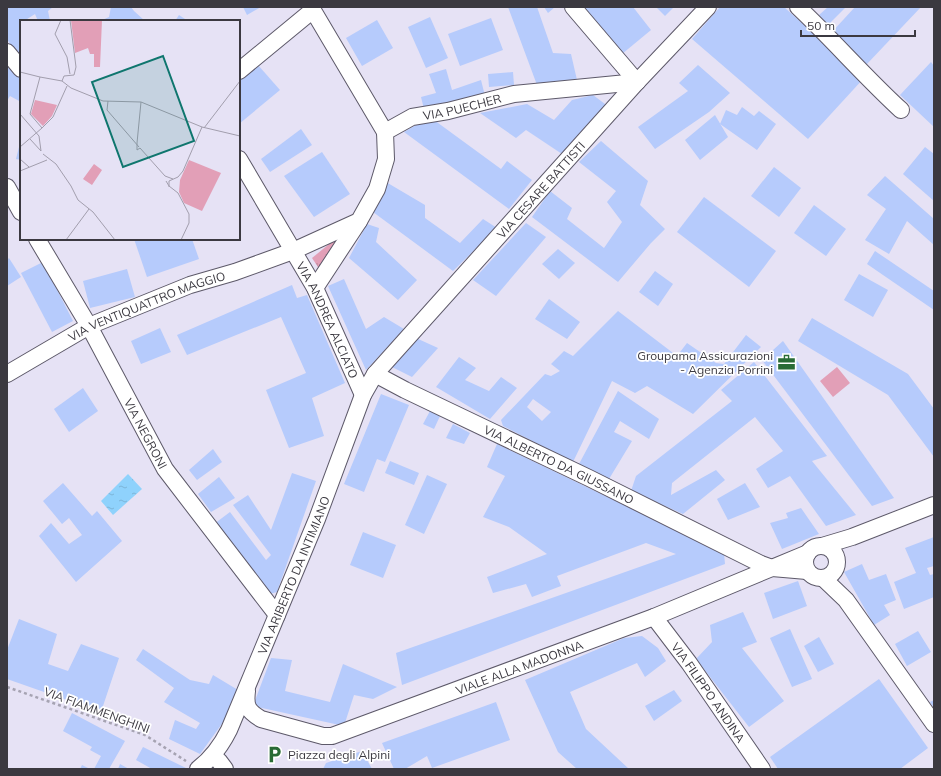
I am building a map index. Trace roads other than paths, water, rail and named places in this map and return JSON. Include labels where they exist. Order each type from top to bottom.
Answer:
[{"type":"street","points":[[573,7],[637,82]]},
{"type":"street","name":"VIA CESARE BATTISTI","points":[[376,374],[637,82],[708,7]]},
{"type":"street","points":[[798,7],[822,29],[901,110]]},
{"type":"street","points":[[240,69],[312,8],[386,132],[386,159],[377,189],[359,221],[315,288]]},
{"type":"street","points":[[7,52],[20,68]]},
{"type":"street","name":"VIA PUECHER","points":[[386,132],[412,117],[448,111],[514,94],[637,82]]},
{"type":"street","name":"VIA ANDREA ALCIATO","points":[[240,161],[315,288],[362,392]]},
{"type":"street","points":[[7,187],[15,209]]},
{"type":"street","points":[[294,252],[359,221]]},
{"type":"street","name":"VIA NEGRONI","points":[[41,240],[89,326],[165,469],[277,615]]},
{"type":"street","name":"VIA VENTIQUATTRO MAGGIO","points":[[7,374],[89,326],[190,285],[235,272],[294,252]]},
{"type":"street","name":"VIA ARIBERTO DA INTIMIANO","points":[[198,769],[207,762],[229,730],[317,519],[362,392],[376,374]]},
{"type":"street","name":"VIA ALBERTO DA GIUSSANO","points":[[376,374],[405,390],[589,478],[761,564],[772,568]]},
{"type":"street","name":"VIALE ALLA MADONNA","points":[[229,730],[249,717],[324,736],[332,736],[654,617],[815,549],[934,505]]},
{"type":"street","points":[[852,536],[845,544],[832,569],[818,579],[811,576],[807,571],[805,558],[815,549],[828,547],[833,552],[832,569],[846,600],[934,724]]},
{"type":"street","points":[[735,582],[740,576],[743,568],[743,554]]},
{"type":"street","name":"VIALE ALLA MADONNA","points":[[772,568],[807,571]]},
{"type":"street","name":"VIA FILIPPO ANDINA","points":[[654,617],[689,663],[762,769]]},
{"type":"street","name":"VIALE ALLA MADONNA","points":[[247,689],[246,700],[248,708],[253,714],[261,719]]},
{"type":"water","points":[[128,474],[142,489],[113,515],[101,501]]},
{"type":"place","name":"Groupama Assicurazioni - Agenzia Porrini","points":[[786,362]]},
{"type":"place","name":"Piazza degli Alpini","points":[[275,754]]}]
